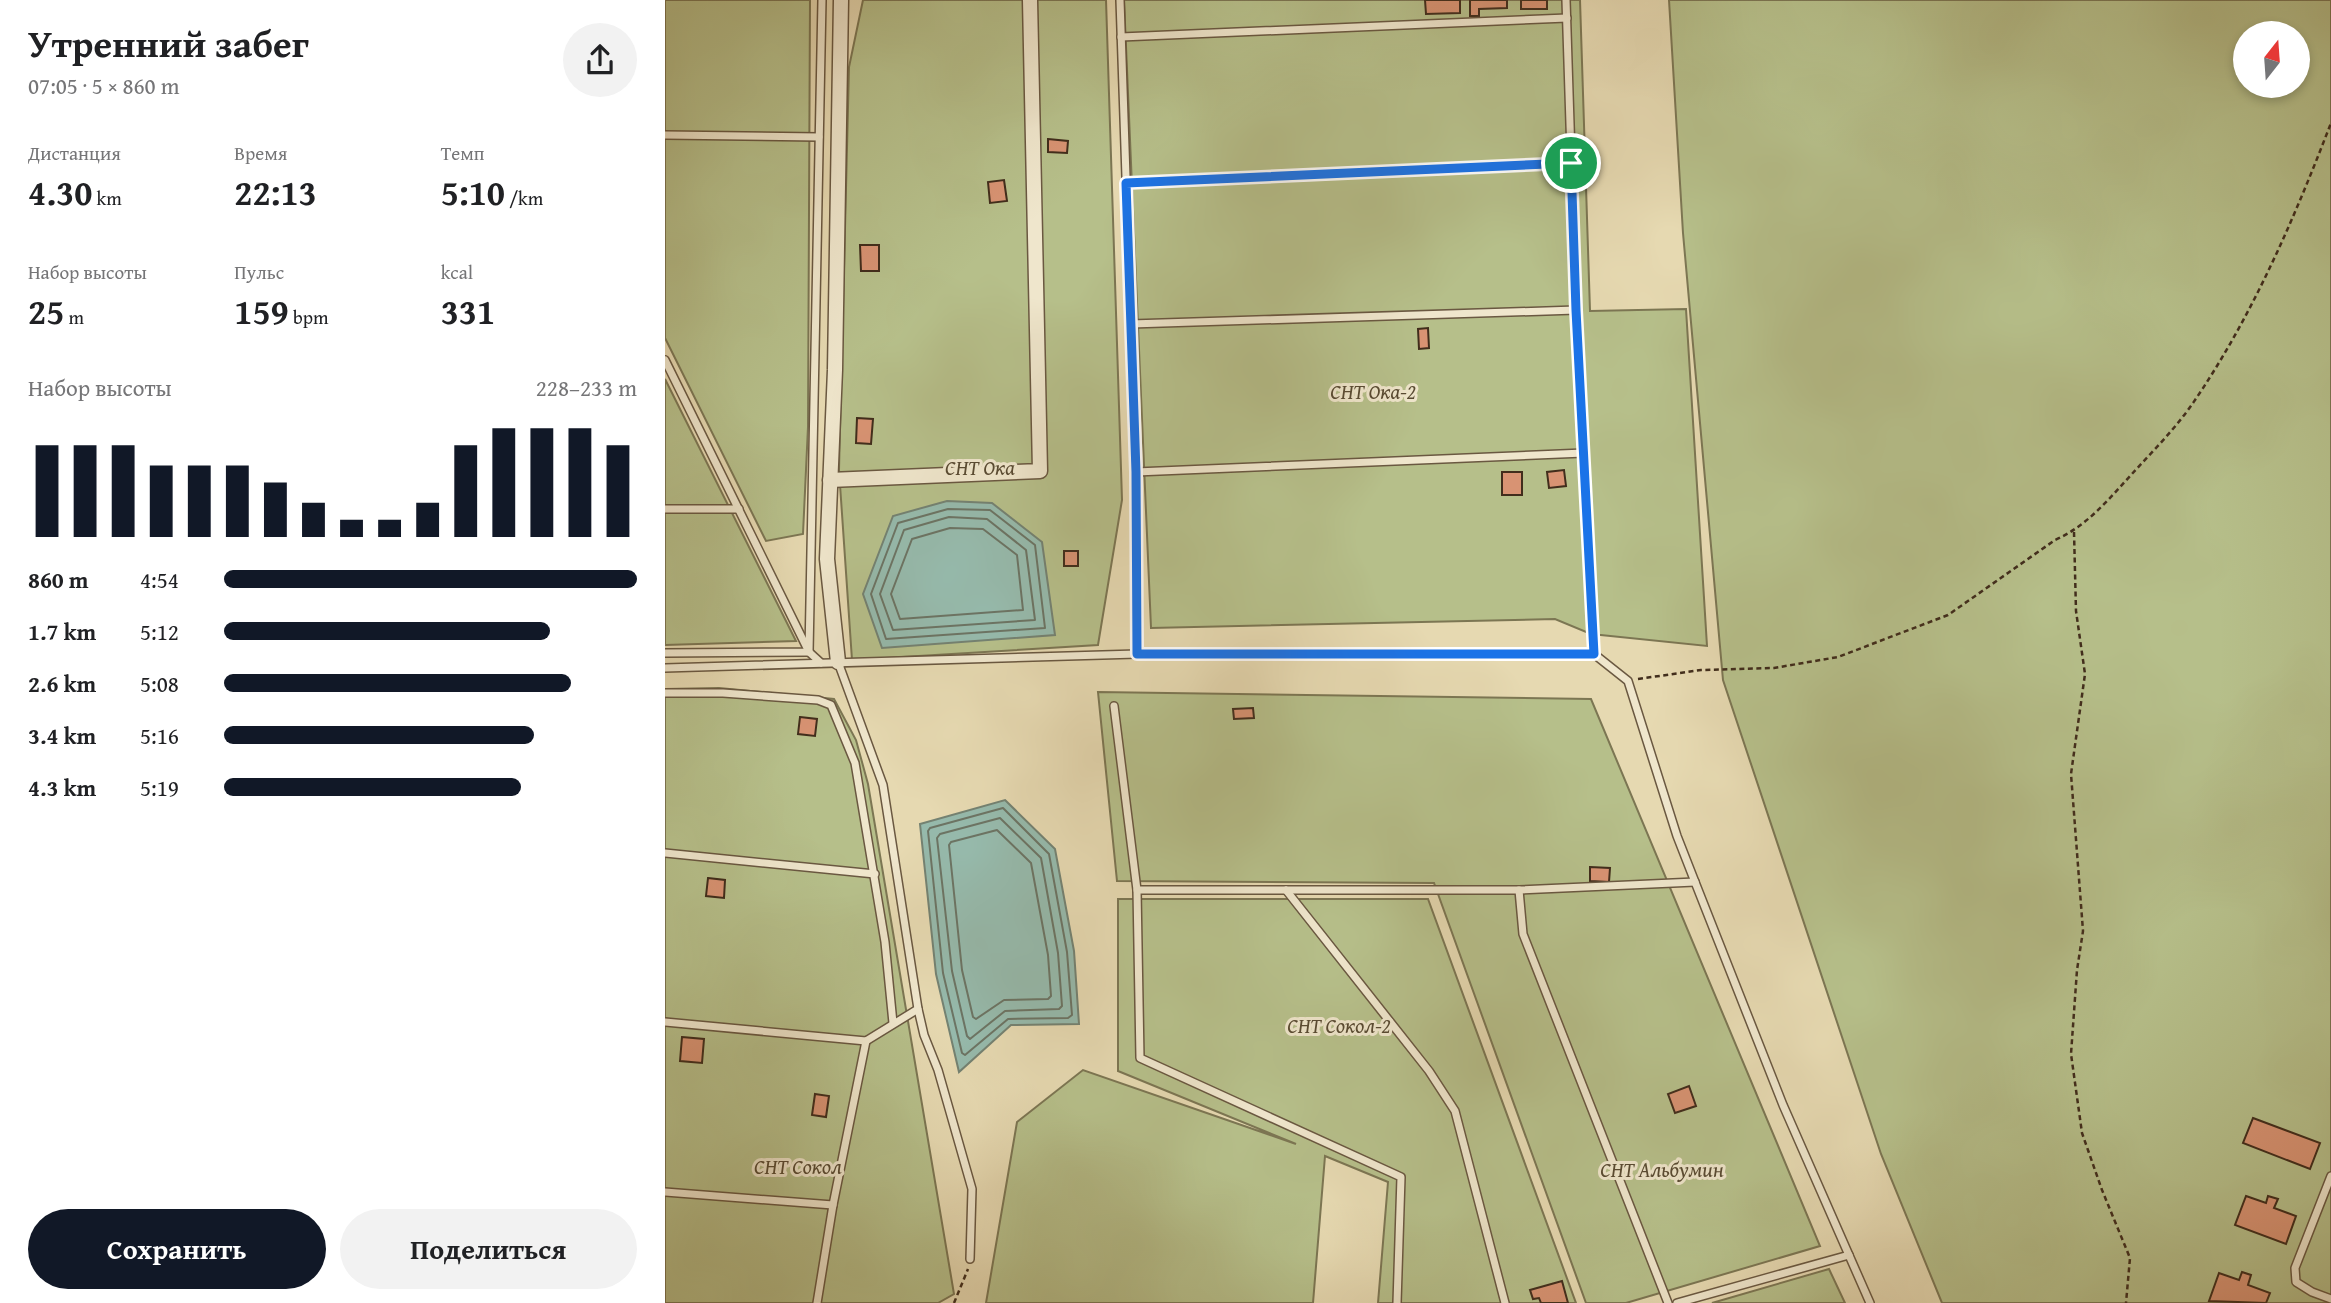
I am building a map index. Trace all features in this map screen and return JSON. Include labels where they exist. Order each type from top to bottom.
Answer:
[{"type":"street","points":[[838,662],[827,559],[841,0]]},
{"type":"street","points":[[831,480],[1040,471],[1030,0]]},
{"type":"lane","points":[[810,652],[821,0]]},
{"type":"lane","points":[[1120,0],[1136,472],[1137,654]]},
{"type":"lane","points":[[1566,0],[1576,310],[1594,654]]},
{"type":"lane","points":[[1121,37],[1567,18]]},
{"type":"lane","points":[[665,135],[819,137]]},
{"type":"lane","points":[[1126,183],[1571,163]]},
{"type":"lane","points":[[1131,324],[1576,310]]},
{"type":"lane","points":[[665,360],[810,652],[821,663]]},
{"type":"lane","points":[[1136,472],[1584,453]]},
{"type":"lane","points":[[665,509],[739,509]]},
{"type":"lane","points":[[665,653],[810,652]]},
{"type":"lane","points":[[665,668],[1137,654],[1594,654],[1628,681],[1677,836],[1783,1105],[1870,1303]]},
{"type":"lane","points":[[838,662],[883,785],[918,1009],[972,1189],[971,1259]]},
{"type":"lane","points":[[665,693],[723,693],[818,701],[831,705],[855,763],[885,942],[893,1023]]},
{"type":"lane","points":[[1114,706],[1137,890],[1140,1058],[1401,1177],[1397,1303]]},
{"type":"lane","points":[[665,853],[875,874]]},
{"type":"lane","points":[[1137,890],[1519,890],[1695,882]]},
{"type":"lane","points":[[1286,890],[1429,1071],[1455,1111],[1505,1303]]},
{"type":"lane","points":[[1519,890],[1523,934],[1668,1303]]},
{"type":"lane","points":[[665,1022],[866,1041],[918,1009]]},
{"type":"lane","points":[[817,1303],[833,1205],[866,1041]]},
{"type":"lane","points":[[2331,1176],[2295,1268],[2296,1282],[2331,1299]]},
{"type":"lane","points":[[665,1192],[833,1205]]},
{"type":"lane","points":[[1677,1303],[1849,1255]]},
{"type":"path","points":[[1628,681],[1701,670],[1774,668],[1838,657],[1948,615],[2055,540],[2074,532],[2100,509],[2162,442],[2192,405],[2229,349],[2302,195],[2331,122]]},
{"type":"path","points":[[2074,532],[2076,611],[2085,674],[2071,774],[2083,931],[2077,970],[2071,1054],[2081,1133],[2130,1258],[2126,1303]]},
{"type":"path","points":[[954,1303],[971,1259]]},
{"type":"green space","points":[[665,0],[810,0],[808,427],[803,534],[766,541],[665,338]]},
{"type":"green space","name":"СНТ Ока","points":[[863,0],[1106,0],[1122,500],[1098,645],[852,660],[839,470],[849,67]]},
{"type":"green space","name":"СНТ Ока-2","points":[[1124,0],[1580,0],[1590,311],[1686,309],[1707,646],[1591,634],[1555,619],[1151,628]]},
{"type":"green space","points":[[1669,0],[2331,0],[2331,1303],[1942,1303],[1881,1154],[1723,680],[1683,233]]},
{"type":"green space","points":[[665,379],[796,641],[665,645]]},
{"type":"green space","name":"СНТ Сокол","points":[[719,688],[834,699],[856,740],[868,784],[954,1294],[938,1303],[665,1303],[665,689]]},
{"type":"green space","name":"СНТ Альбумин","points":[[1098,692],[1591,699],[1820,1246],[1626,1303],[1586,1303],[1434,883],[1117,881]]},
{"type":"green space","name":"СНТ Сокол-2","points":[[1118,899],[1428,899],[1576,1303],[1378,1303],[1388,1182],[1325,1156],[1313,1303],[986,1303],[1017,1122],[1083,1070],[1296,1144],[1118,1071]]},
{"type":"green space","points":[[1829,1269],[1845,1303],[1712,1303]]},
{"type":"water","points":[[947,501],[992,503],[1042,542],[1055,635],[882,648],[863,594],[893,516]]},
{"type":"water","points":[[1005,800],[1055,849],[1074,951],[1079,1024],[1011,1025],[959,1072],[936,974],[920,824]]},
{"type":"building","points":[[1425,0],[1460,0],[1460,13],[1426,14]]},
{"type":"building","points":[[1470,0],[1507,0],[1507,8],[1479,9],[1479,16],[1470,16]]},
{"type":"building","points":[[1521,0],[1547,0],[1547,9],[1521,9]]},
{"type":"building","points":[[1048,139],[1068,141],[1067,153],[1048,152]]},
{"type":"building","points":[[1004,180],[1007,201],[990,203],[988,182]]},
{"type":"building","points":[[860,245],[879,245],[879,271],[861,271]]},
{"type":"building","points":[[1428,328],[1429,348],[1419,349],[1418,329]]},
{"type":"building","points":[[857,418],[873,419],[871,444],[856,443]]},
{"type":"building","points":[[1564,470],[1566,486],[1549,488],[1547,472]]},
{"type":"building","points":[[1502,472],[1522,472],[1522,495],[1502,495]]},
{"type":"building","points":[[1064,551],[1078,551],[1078,566],[1064,566]]},
{"type":"building","points":[[1253,708],[1254,718],[1234,719],[1233,709]]},
{"type":"building","points":[[800,717],[817,719],[815,736],[798,734]]},
{"type":"building","points":[[1590,867],[1610,868],[1609,882],[1590,881]]},
{"type":"building","points":[[708,878],[725,880],[724,898],[706,896]]},
{"type":"building","points":[[682,1037],[704,1039],[702,1063],[680,1061]]},
{"type":"building","points":[[1689,1086],[1696,1106],[1675,1113],[1668,1094]]},
{"type":"building","points":[[815,1094],[829,1096],[826,1117],[812,1115]]},
{"type":"building","points":[[2253,1118],[2320,1143],[2310,1169],[2243,1143]]},
{"type":"building","points":[[2246,1196],[2266,1203],[2268,1196],[2278,1199],[2274,1208],[2296,1216],[2286,1244],[2235,1225]]},
{"type":"building","points":[[2242,1272],[2251,1275],[2248,1285],[2270,1293],[2266,1303],[2209,1301],[2219,1273],[2239,1280]]},
{"type":"building","points":[[1562,1281],[1568,1303],[1541,1303],[1539,1298],[1533,1299],[1530,1290]]},
{"type":"route","points":[[1571,163],[1594,654],[1137,654],[1136,472],[1126,183],[1571,163]]}]
